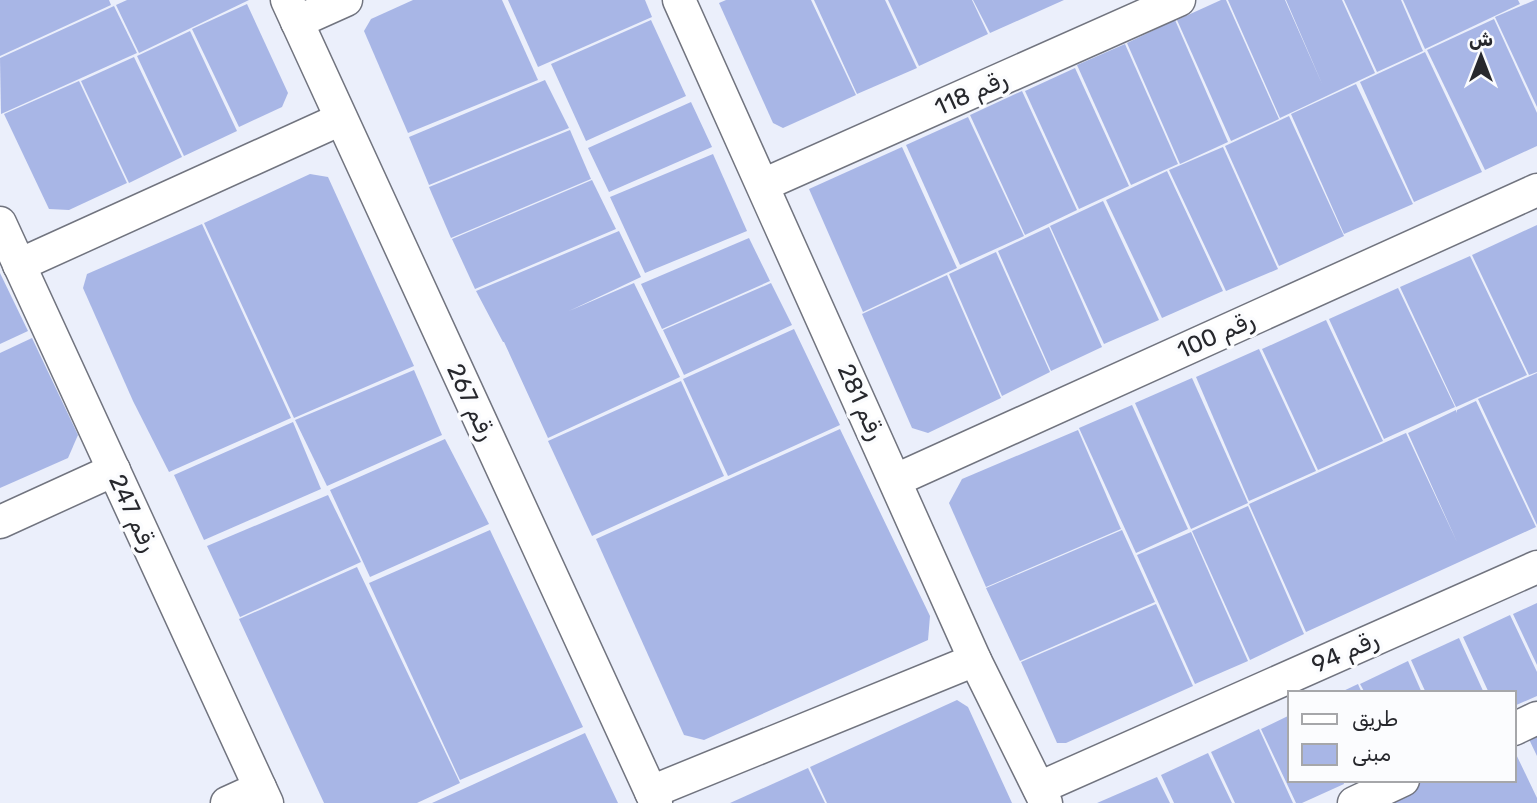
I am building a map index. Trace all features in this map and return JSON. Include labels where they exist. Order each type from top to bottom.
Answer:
[{"type":"street","points":[[292,11],[346,0]]},
{"type":"street","name":"رقم 281","points":[[679,0],[975,660],[1042,795]]},
{"type":"street","name":"رقم 118","points":[[763,186],[1179,0]]},
{"type":"street","name":"رقم 267","points":[[292,11],[653,797]]},
{"type":"street","points":[[19,265],[341,119]]},
{"type":"street","name":"رقم 100","points":[[896,480],[1537,190]]},
{"type":"street","name":"رقم 247","points":[[0,223],[263,796]]},
{"type":"street","points":[[0,522],[114,470]]},
{"type":"street","name":"رقم 94","points":[[1042,795],[1537,567]]},
{"type":"street","points":[[653,797],[975,660]]},
{"type":"street","points":[[1516,728],[1537,718]]},
{"type":"street","points":[[1354,803],[1399,782]]},
{"type":"street","points":[[227,803],[263,796]]},
{"type":"building","points":[[0,0],[109,0],[111,5],[0,56]]},
{"type":"building","points":[[127,0],[249,0],[139,53],[116,5]]},
{"type":"building","points":[[413,0],[502,0],[538,80],[408,133],[364,31],[371,19]]},
{"type":"building","points":[[508,0],[645,0],[652,17],[538,67]]},
{"type":"building","points":[[726,0],[811,0],[856,95],[783,128],[773,123],[719,3]]},
{"type":"building","points":[[814,0],[885,0],[917,68],[857,94]]},
{"type":"building","points":[[888,0],[972,0],[988,34],[919,66]]},
{"type":"building","points":[[973,0],[1064,0],[990,33]]},
{"type":"building","points":[[1226,0],[1279,119],[1231,141],[1177,20]]},
{"type":"building","points":[[1228,0],[1285,0],[1323,86],[1286,0],[1342,0],[1375,73],[1280,118]]},
{"type":"building","points":[[1344,0],[1401,0],[1423,51],[1377,72]]},
{"type":"building","points":[[1403,0],[1518,0],[1520,4],[1425,49]]},
{"type":"building","points":[[1537,0],[1537,107],[1495,17]]},
{"type":"building","points":[[247,4],[288,93],[282,107],[239,127],[192,29]]},
{"type":"building","points":[[114,6],[137,53],[1,114],[0,58]]},
{"type":"building","points":[[1494,19],[1537,113],[1537,146],[1485,170],[1427,50]]},
{"type":"building","points":[[651,20],[686,96],[586,141],[551,64]]},
{"type":"building","points":[[1175,20],[1228,142],[1180,164],[1127,43]]},
{"type":"building","points":[[190,31],[237,131],[184,156],[137,56]]},
{"type":"building","points":[[1125,44],[1178,164],[1131,185],[1077,65]]},
{"type":"building","points":[[1425,52],[1482,172],[1414,202],[1360,82]]},
{"type":"building","points":[[134,57],[182,157],[129,183],[81,81]]},
{"type":"building","points":[[1075,68],[1129,186],[1079,209],[1025,91]]},
{"type":"building","points":[[545,80],[569,128],[429,185],[409,137]]},
{"type":"building","points":[[79,81],[127,183],[69,210],[49,209],[4,114]]},
{"type":"building","points":[[1356,84],[1413,204],[1344,234],[1291,114]]},
{"type":"building","points":[[1022,91],[1077,210],[1025,235],[970,115]]},
{"type":"building","points":[[691,102],[712,147],[609,192],[588,148]]},
{"type":"building","points":[[1289,116],[1344,236],[1279,266],[1225,146]]},
{"type":"building","points":[[968,117],[1024,236],[960,265],[906,145]]},
{"type":"building","points":[[570,130],[591,179],[451,238],[429,187]]},
{"type":"building","points":[[902,147],[957,268],[863,312],[809,189]]},
{"type":"building","points":[[1223,147],[1278,269],[1226,291],[1169,170]]},
{"type":"building","points":[[713,154],[747,231],[645,273],[610,197]]},
{"type":"building","points":[[1167,171],[1223,291],[1162,318],[1106,200]]},
{"type":"building","points":[[310,174],[328,177],[414,366],[294,418],[204,223]]},
{"type":"building","points":[[592,180],[616,229],[475,289],[452,239]]},
{"type":"building","points":[[1103,201],[1159,320],[1104,344],[1050,226]]},
{"type":"building","points":[[202,224],[291,418],[169,472],[133,401],[83,288],[87,274]]},
{"type":"building","points":[[1537,225],[1537,372],[1529,375],[1472,255]]},
{"type":"building","points":[[1049,227],[1102,347],[1051,371],[998,251]]},
{"type":"building","points":[[619,231],[641,277],[569,311],[634,283],[680,377],[548,438],[504,342],[476,291]]},
{"type":"building","points":[[749,238],[770,281],[662,329],[641,284]]},
{"type":"building","points":[[996,252],[1050,372],[1002,396],[949,274]]},
{"type":"building","points":[[1470,256],[1527,375],[1456,407],[1400,287]]},
{"type":"building","points":[[0,273],[28,331],[0,344]]},
{"type":"building","points":[[947,275],[1001,398],[928,433],[912,428],[862,314]]},
{"type":"building","points":[[771,283],[792,325],[684,375],[663,330]]},
{"type":"building","points":[[1398,288],[1455,407],[1384,439],[1329,319]]},
{"type":"building","points":[[1326,320],[1383,441],[1318,470],[1262,349]]},
{"type":"building","points":[[794,329],[840,425],[728,476],[683,379]]},
{"type":"building","points":[[32,338],[78,435],[68,458],[0,488],[0,353]]},
{"type":"building","points":[[1259,349],[1316,471],[1249,501],[1196,377]]},
{"type":"building","points":[[414,370],[442,435],[327,486],[295,420]]},
{"type":"building","points":[[1537,373],[1537,525],[1478,399]]},
{"type":"building","points":[[1192,378],[1248,503],[1191,529],[1135,403]]},
{"type":"building","points":[[681,381],[724,476],[592,536],[548,441]]},
{"type":"building","points":[[1476,401],[1536,527],[1306,632],[1249,504],[1406,433],[1457,542],[1408,433],[1456,410],[1457,413],[1457,410]]},
{"type":"building","points":[[1132,405],[1188,529],[1136,553],[1079,428]]},
{"type":"building","points":[[293,422],[321,489],[204,540],[174,475]]},
{"type":"building","points":[[840,429],[930,616],[928,640],[704,740],[684,735],[596,539]]},
{"type":"building","points":[[1078,430],[1121,529],[986,587],[949,503],[962,479]]},
{"type":"building","points":[[445,439],[489,524],[370,577],[330,490]]},
{"type":"building","points":[[328,495],[361,562],[240,617],[207,546]]},
{"type":"building","points":[[1248,506],[1304,634],[1250,660],[1192,531]]},
{"type":"building","points":[[490,530],[583,727],[460,780],[369,583]]},
{"type":"building","points":[[1122,530],[1155,602],[1020,661],[986,588]]},
{"type":"building","points":[[1191,532],[1248,661],[1195,684],[1137,555]]},
{"type":"building","points":[[357,567],[460,783],[417,803],[324,803],[239,619]]},
{"type":"building","points":[[1537,603],[1537,665],[1513,614]]},
{"type":"building","points":[[1156,604],[1193,686],[1066,743],[1057,743],[1021,662]]},
{"type":"building","points":[[1510,615],[1537,672],[1537,696],[1516,705],[1516,691],[1488,691],[1463,637]]},
{"type":"building","points":[[1459,638],[1483,691],[1425,691],[1411,660]]},
{"type":"building","points":[[1408,661],[1421,691],[1364,691],[1360,684]]},
{"type":"building","points":[[1358,684],[1361,691],[1343,691]]},
{"type":"building","points":[[957,700],[968,707],[1012,803],[827,803],[810,767]]},
{"type":"building","points":[[1288,716],[1288,782],[1344,784],[1302,803],[1296,803],[1261,729]]},
{"type":"building","points":[[1537,728],[1537,756],[1526,733]]},
{"type":"building","points":[[1259,729],[1293,803],[1235,803],[1211,752]]},
{"type":"building","points":[[585,733],[618,803],[432,803],[472,785]]},
{"type":"building","points":[[1208,753],[1232,803],[1174,803],[1161,775]]},
{"type":"building","points":[[1516,754],[1537,803],[1379,803],[1378,800],[1418,782],[1516,782]]},
{"type":"building","points":[[808,768],[825,803],[730,803]]},
{"type":"building","points":[[1157,777],[1170,803],[1097,803]]}]
